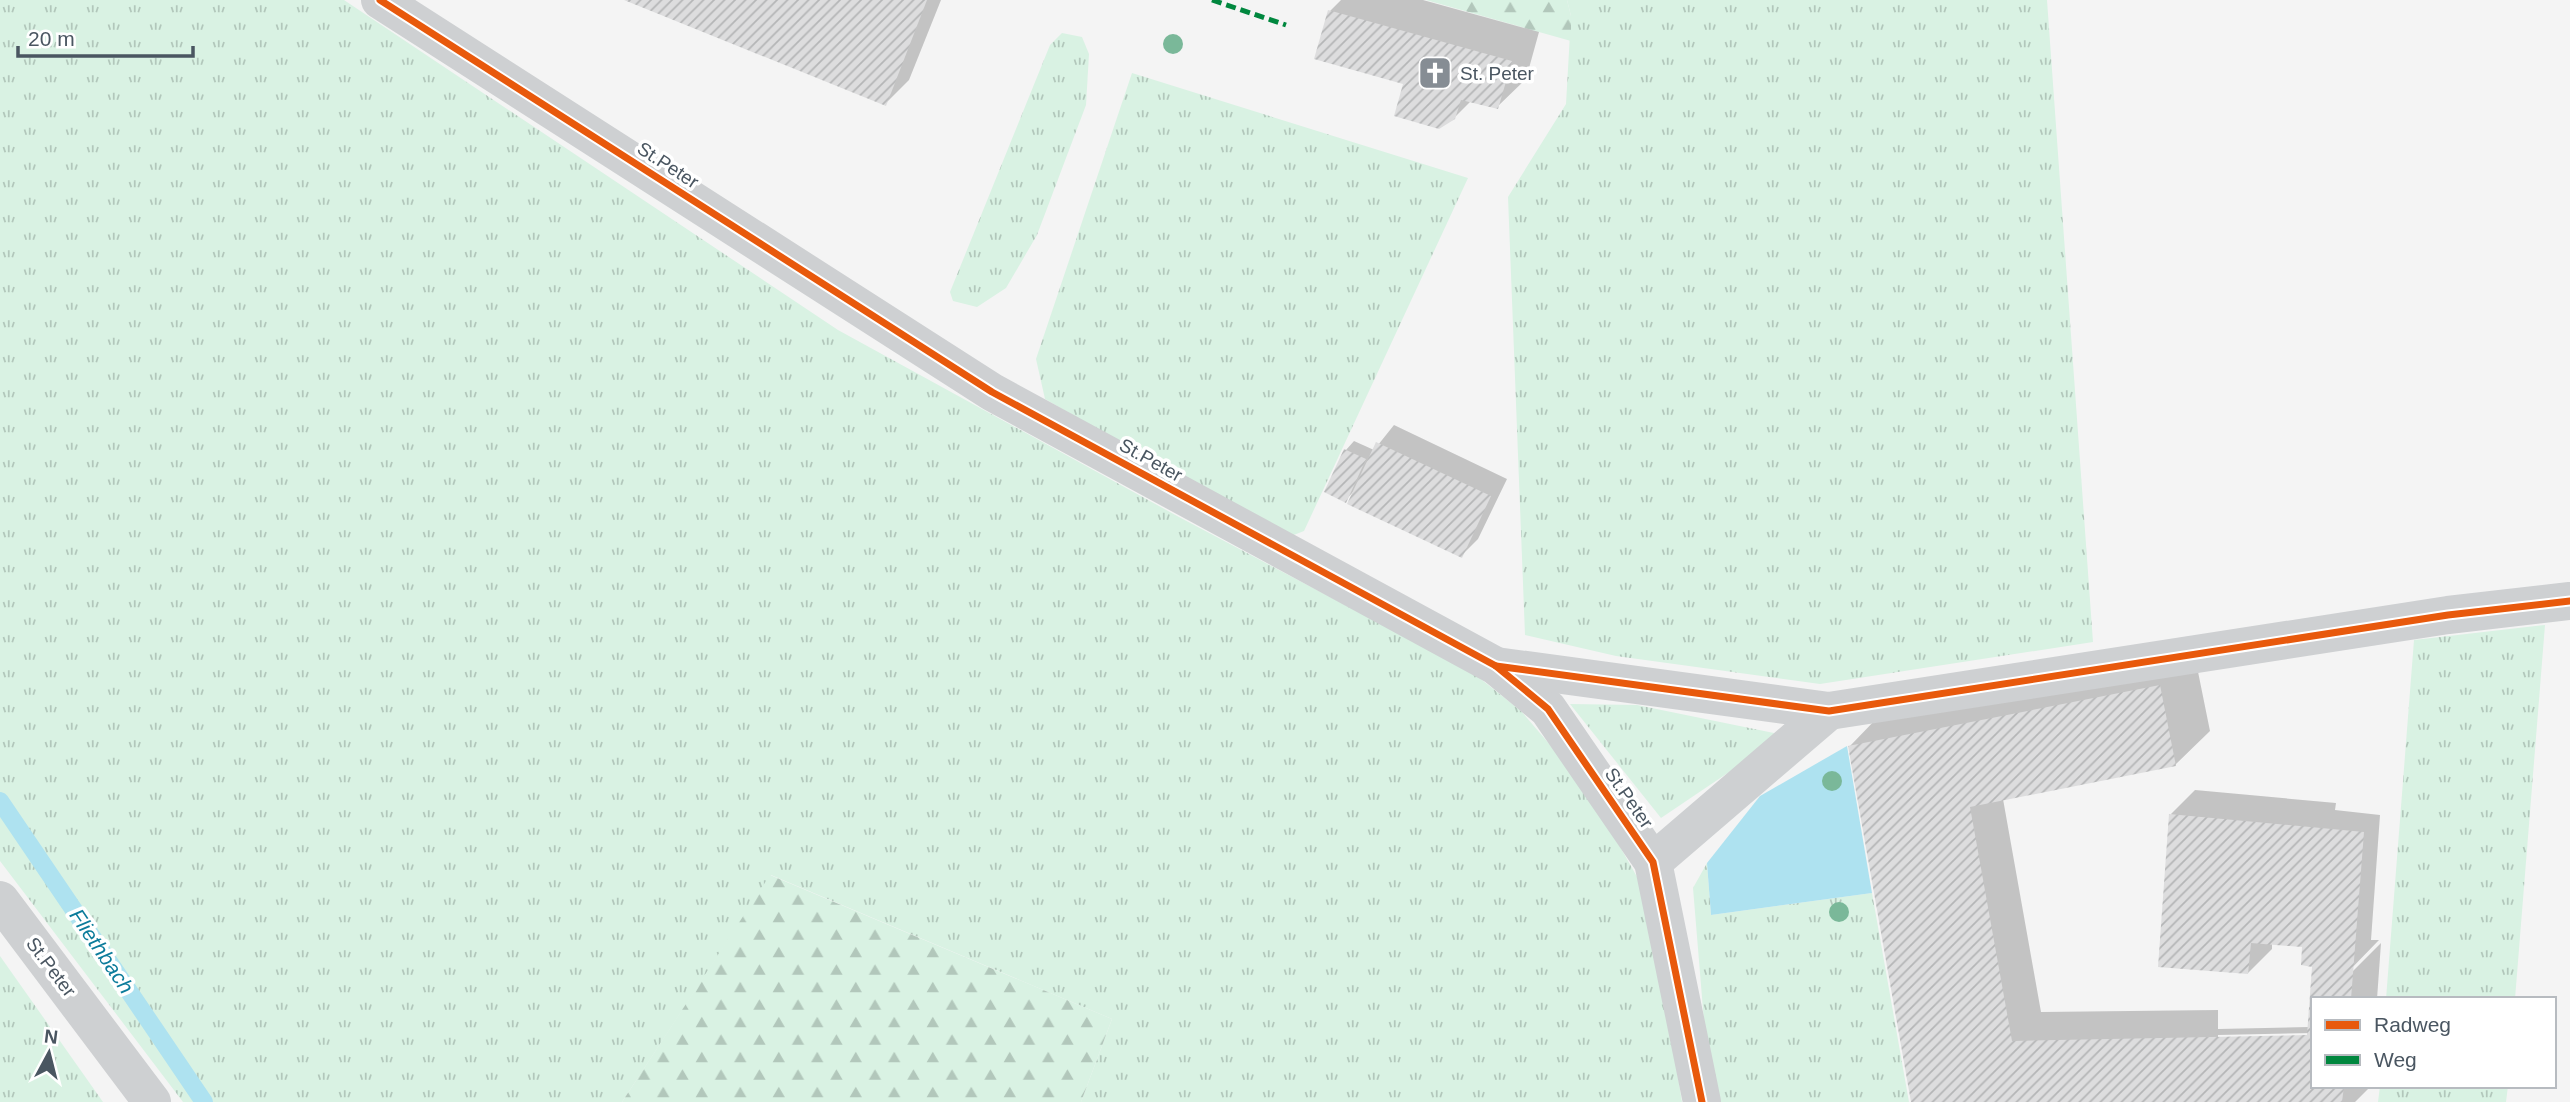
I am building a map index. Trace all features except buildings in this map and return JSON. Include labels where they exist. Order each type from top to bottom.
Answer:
[{"type":"street","name":"St.Peter","points":[[380,0],[992,391],[1496,666],[1548,709],[1653,862],[1702,1102]]},
{"type":"street","points":[[1496,666],[1829,711],[2448,615],[2570,601]]},
{"type":"street","points":[[1653,862],[1829,711]]},
{"type":"street","name":"St.Peter","points":[[0,900],[152,1102]]},
{"type":"green space","points":[[0,0],[344,0],[838,330],[1179,517],[1472,672],[1521,711],[1587,788],[1641,884],[1664,988],[1682,1102],[1081,1102],[1112,1019],[771,875],[622,1102],[183,1102],[0,861]]},
{"type":"green space","points":[[1426,0],[1567,0],[1571,16],[1571,41]]},
{"type":"green space","points":[[1567,0],[2047,0],[2093,642],[1820,684],[1616,656],[1525,635],[1508,197],[1566,104],[1571,16]]},
{"type":"green space","points":[[1062,33],[1082,37],[1089,54],[1086,105],[1037,235],[1006,288],[977,307],[953,301],[950,292],[1050,45]]},
{"type":"green space","points":[[1132,73],[1468,178],[1304,531],[1286,538],[1045,399],[1036,359]]},
{"type":"green space","points":[[2545,625],[2515,997],[2386,997],[2414,640]]},
{"type":"green space","points":[[1570,704],[1637,705],[1784,735],[1661,818]]},
{"type":"green space","points":[[1707,863],[1711,915],[1872,893],[1909,1102],[1717,1102],[1707,1058],[1693,888]]},
{"type":"green space","points":[[770,875],[1112,1019],[1081,1102],[622,1102]]},
{"type":"green space","points":[[0,956],[103,1102],[0,1102]]},
{"type":"green space","points":[[2380,1088],[2508,1088],[2506,1102],[2378,1102]]},
{"type":"water","points":[[1847,746],[1872,893],[1711,915],[1707,863],[1760,796]]},
{"type":"waterway","name":"Fliethbach","points":[[0,801],[204,1102]]},
{"type":"marked path","points":[[1212,0],[1286,25]]},
{"type":"cycle path","points":[[380,0],[992,392],[1496,666],[1548,709],[1653,862],[1702,1102]]},
{"type":"cycle path","points":[[1496,666],[1829,711],[2448,615],[2570,601]]},
{"type":"place","name":"St. Peter","points":[[1435,73]]}]
